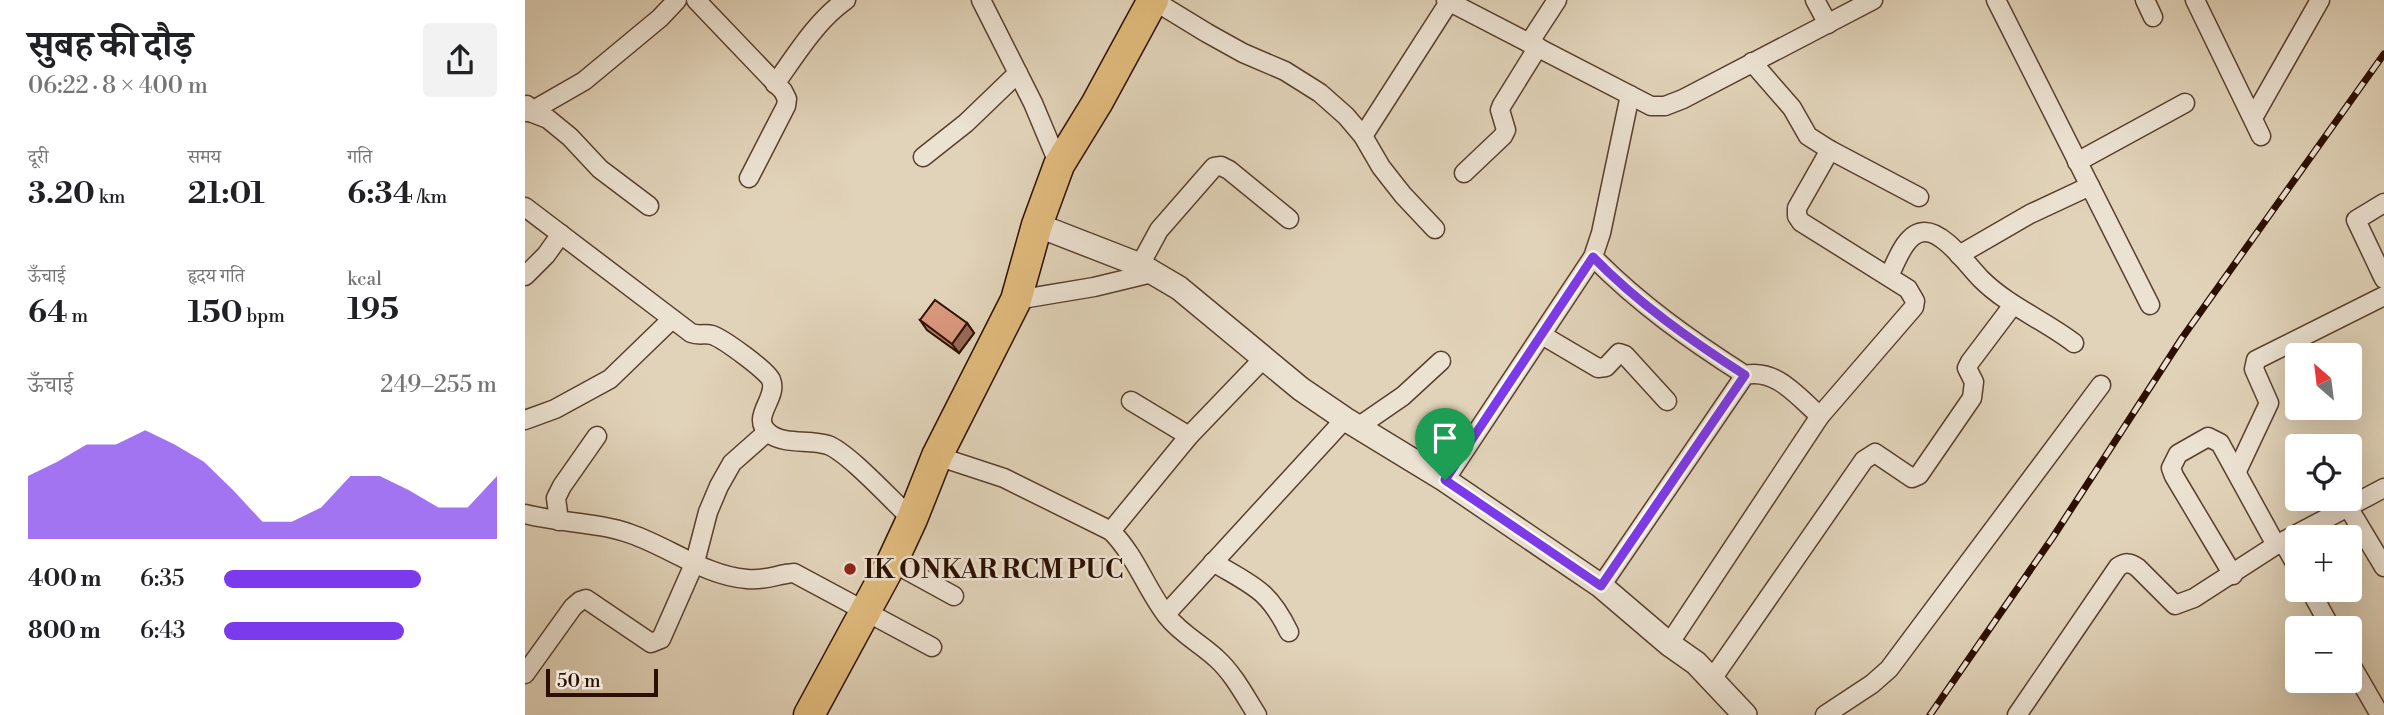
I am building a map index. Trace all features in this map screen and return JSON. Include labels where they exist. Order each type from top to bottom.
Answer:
[{"type":"highway","points":[[809,715],[892,562],[937,456],[1016,300],[1037,225],[1059,165],[1097,103],[1153,0]]},
{"type":"street","points":[[527,109],[584,81],[660,18],[677,0]]},
{"type":"street","points":[[696,0],[787,99],[786,106],[749,178]]},
{"type":"street","points":[[775,84],[812,33],[846,0]]},
{"type":"street","points":[[981,0],[1048,135],[1059,165]]},
{"type":"street","points":[[1153,0],[1207,33],[1285,71],[1320,93],[1346,116],[1363,136],[1388,176],[1435,229]]},
{"type":"street","points":[[1464,173],[1503,136],[1506,130],[1500,110],[1556,0]]},
{"type":"street","points":[[1815,0],[1828,24]]},
{"type":"street","points":[[1363,136],[1448,1],[1651,106],[1665,106],[1873,0]]},
{"type":"street","points":[[1996,0],[2150,305]]},
{"type":"street","points":[[2145,0],[2153,17]]},
{"type":"street","points":[[2195,0],[2261,136]]},
{"type":"street","points":[[2253,118],[2320,0]]},
{"type":"street","points":[[1752,62],[1792,108],[1804,131],[1830,150],[1919,197]]},
{"type":"street","points":[[923,158],[975,115],[1018,73]]},
{"type":"street","points":[[1445,480],[1593,257],[1601,233],[1630,95]]},
{"type":"street","points":[[2077,162],[2185,103]]},
{"type":"street","points":[[527,109],[548,119],[600,169],[649,205]]},
{"type":"street","points":[[1669,644],[1820,416],[1914,307],[1913,295],[1889,276],[1801,222],[1797,216],[1797,208],[1830,150]]},
{"type":"street","points":[[1146,269],[1159,230],[1214,167],[1221,166],[1229,170],[1289,219]]},
{"type":"street","points":[[1959,255],[2030,214],[2090,186]]},
{"type":"street","points":[[2384,203],[2356,220],[2380,259],[2384,279]]},
{"type":"street","points":[[525,207],[672,319],[697,336],[714,335],[765,372],[772,381],[772,388],[763,409],[762,424],[767,432],[776,438],[828,445],[843,454],[912,519]]},
{"type":"street","points":[[1037,225],[1146,269],[1179,288],[1217,317],[1263,359],[1352,423],[1445,480],[1601,586],[1669,644],[1696,663],[1745,715]]},
{"type":"street","points":[[1889,276],[1907,243],[1923,232],[1932,233],[1946,241],[1980,278],[2013,305],[2038,318],[2074,343]]},
{"type":"street","points":[[525,276],[561,234]]},
{"type":"street","points":[[1593,257],[1614,279],[1676,329],[1745,375],[1766,373],[1776,379],[1820,416]]},
{"type":"street","points":[[1016,300],[1094,287],[1146,269]]},
{"type":"street","points":[[2237,471],[2269,403],[2254,369],[2256,360],[2384,296]]},
{"type":"street","points":[[1712,679],[1864,460],[1875,453],[1912,478],[1923,469],[1972,398],[1975,390],[1967,368],[1970,362],[2013,305]]},
{"type":"street","points":[[525,420],[555,409],[610,379],[672,319]]},
{"type":"street","points":[[1542,335],[1598,368],[1606,367],[1619,353],[1625,355],[1667,401]]},
{"type":"street","points":[[1111,531],[1189,436],[1263,359]]},
{"type":"street","points":[[1166,614],[1213,562],[1352,423],[1411,390],[1441,360]]},
{"type":"street","points":[[1601,586],[1745,375]]},
{"type":"street","points":[[1825,715],[1861,692],[1889,669],[2101,385]]},
{"type":"street","points":[[1131,401],[1189,436]]},
{"type":"street","points":[[525,674],[573,607],[586,599],[651,643],[656,643],[665,633],[695,562],[708,512],[719,486],[733,463],[767,432]]},
{"type":"street","points":[[559,521],[557,498],[562,486],[597,436]]},
{"type":"street","points":[[2233,575],[2171,468],[2178,454],[2208,437],[2220,443],[2285,552]]},
{"type":"street","points":[[937,456],[1004,478],[1111,531],[1133,558],[1166,614],[1180,631],[1218,659],[1257,715]]},
{"type":"street","points":[[2362,500],[2384,488]]},
{"type":"street","points":[[2017,715],[2118,567],[2131,563],[2175,605],[2194,598],[2279,544],[2341,511]]},
{"type":"street","points":[[2350,511],[2384,567]]},
{"type":"street","points":[[525,514],[629,533],[713,571],[744,579],[770,580],[794,573],[932,647]]},
{"type":"street","points":[[892,562],[954,596]]},
{"type":"street","points":[[1213,562],[1260,590],[1270,599],[1289,632]]},
{"type":"street","points":[[2362,684],[2380,715]]},
{"type":"building","points":[[935,300],[967,323],[952,344],[920,320]]},
{"type":"railway","points":[[1930,715],[2053,537],[2182,338],[2384,54]]},
{"type":"place","name":"IK ONKAR RCM PUC","points":[[850,569]]},
{"type":"route","points":[[1593,257],[1614,279],[1676,329],[1745,375],[1601,586],[1445,480],[1593,257]]}]
